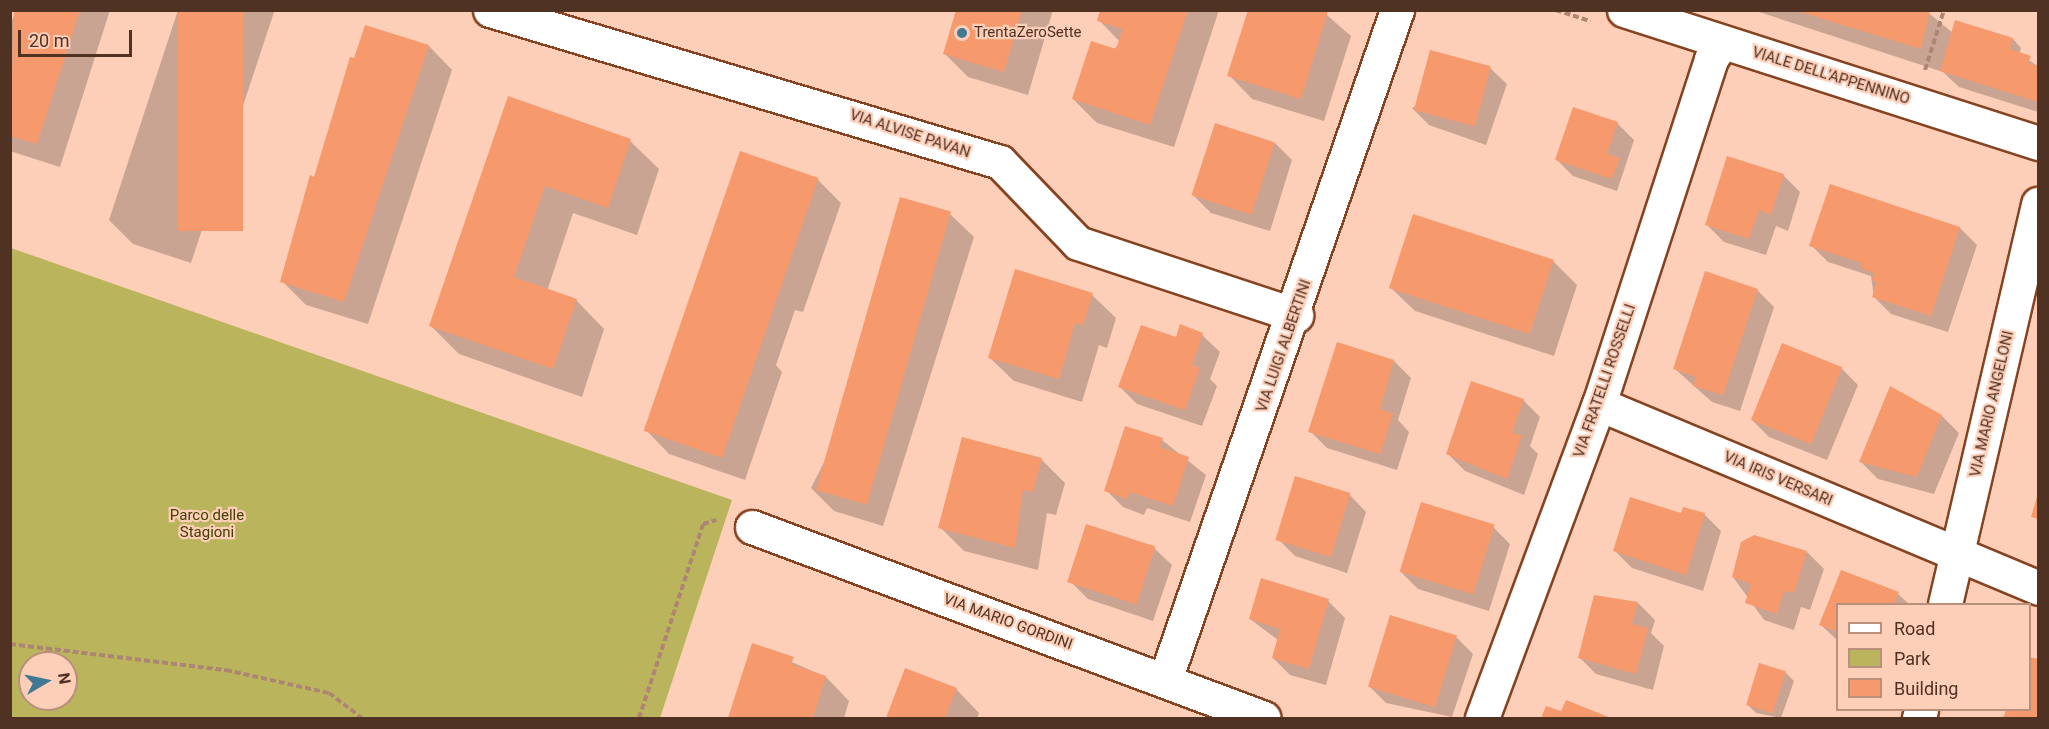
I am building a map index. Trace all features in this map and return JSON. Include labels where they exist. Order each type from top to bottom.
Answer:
[{"type":"street","name":"VIA ALVISE PAVAN","points":[[490,10],[1000,162],[1078,243],[1296,315]]},
{"type":"street","name":"VIA LUIGI ALBERTINI","points":[[1166,680],[1296,315],[1398,10]]},
{"type":"street","name":"VIALE DELL'APPENNINO","points":[[1624,10],[2038,143]]},
{"type":"street","name":"VIA FRATELLI ROSSELLI","points":[[1482,718],[1599,404],[1712,59],[1722,42]]},
{"type":"street","name":"VIA MARIO ANGELONI","points":[[1945,603],[2038,204]]},
{"type":"street","name":"VIA IRIS VERSARI","points":[[1599,404],[2038,588]]},
{"type":"street","name":"VIA MARIO GORDINI","points":[[752,527],[1264,718]]},
{"type":"path","points":[[1915,102],[1944,10]]},
{"type":"path","points":[[639,718],[703,524],[726,518],[752,527]]},
{"type":"path","points":[[10,644],[226,670],[329,693],[362,718]]},
{"type":"green space","name":"Parco delle Stagioni","points":[[11,248],[732,500],[660,718],[11,718]]},
{"type":"building","points":[[14,10],[80,10],[37,144],[10,136]]},
{"type":"building","points":[[177,10],[243,10],[243,231],[177,231]]},
{"type":"building","points":[[956,10],[1022,10],[1004,72],[943,54]]},
{"type":"building","points":[[1100,10],[1188,10],[1150,125],[1072,99],[1091,41],[1116,49],[1123,29],[1097,21]]},
{"type":"building","points":[[1248,10],[1328,11],[1301,99],[1227,76]]},
{"type":"building","points":[[1797,10],[1930,10],[1921,49],[1797,11]]},
{"type":"building","points":[[1955,20],[2013,38],[2010,49],[2031,56],[2028,63],[2038,66],[2038,102],[1940,71]]},
{"type":"building","points":[[365,25],[429,45],[344,302],[280,282],[310,175],[314,177],[350,57],[354,58]]},
{"type":"building","points":[[1430,50],[1491,66],[1475,126],[1414,110]]},
{"type":"building","points":[[508,96],[631,139],[608,208],[545,186],[514,277],[577,299],[553,369],[429,326]]},
{"type":"building","points":[[1573,107],[1618,122],[1607,154],[1620,158],[1612,179],[1555,160]]},
{"type":"building","points":[[1215,123],[1275,142],[1251,215],[1192,195]]},
{"type":"building","points":[[740,151],[818,178],[722,458],[644,431]]},
{"type":"building","points":[[1727,156],[1784,174],[1771,215],[1759,210],[1749,239],[1705,225]]},
{"type":"building","points":[[1830,184],[1960,227],[1931,316],[1872,297],[1877,282],[1872,280],[1874,273],[1861,268],[1862,263],[1809,246]]},
{"type":"building","points":[[900,197],[951,212],[867,505],[816,490]]},
{"type":"building","points":[[1413,214],[1554,260],[1530,334],[1389,288]]},
{"type":"building","points":[[1015,269],[1093,293],[1083,325],[1075,323],[1059,379],[988,358]]},
{"type":"building","points":[[1705,271],[1758,289],[1723,395],[1693,386],[1696,377],[1673,369]]},
{"type":"building","points":[[1180,324],[1203,333],[1192,365],[1200,368],[1185,410],[1118,387],[1141,325],[1176,337]]},
{"type":"building","points":[[1337,342],[1394,360],[1380,409],[1393,414],[1380,454],[1308,432]]},
{"type":"building","points":[[1782,343],[1842,367],[1811,444],[1751,420]]},
{"type":"building","points":[[1471,381],[1524,399],[1512,433],[1522,435],[1507,479],[1446,454]]},
{"type":"building","points":[[1890,386],[1942,415],[1917,477],[1859,462]]},
{"type":"building","points":[[1125,426],[1163,438],[1160,447],[1189,457],[1173,506],[1130,492],[1127,499],[1104,491]]},
{"type":"building","points":[[962,437],[1042,458],[1033,492],[1023,490],[1015,548],[938,528]]},
{"type":"building","points":[[1295,476],[1350,493],[1331,557],[1275,540]]},
{"type":"building","points":[[2038,493],[2038,519],[2031,517]]},
{"type":"building","points":[[1630,497],[1681,513],[1683,507],[1705,513],[1686,575],[1613,551]]},
{"type":"building","points":[[1421,502],[1495,525],[1473,594],[1400,572]]},
{"type":"building","points":[[1086,524],[1155,547],[1137,605],[1067,582]]},
{"type":"building","points":[[1754,535],[1807,551],[1794,593],[1784,591],[1777,614],[1745,603],[1751,584],[1732,577],[1741,542]]},
{"type":"building","points":[[1841,570],[1899,592],[1894,603],[1836,603],[1836,631],[1819,625]]},
{"type":"building","points":[[1261,578],[1329,599],[1309,669],[1272,658],[1280,629],[1249,619]]},
{"type":"building","points":[[1594,595],[1638,602],[1632,624],[1648,628],[1636,674],[1578,658]]},
{"type":"building","points":[[1390,615],[1457,635],[1435,707],[1368,687]]},
{"type":"building","points":[[752,643],[794,657],[791,664],[826,676],[813,718],[728,718]]},
{"type":"building","points":[[2031,657],[2038,659],[2038,718],[2003,718],[2006,711],[2031,711]]},
{"type":"building","points":[[1759,663],[1786,671],[1773,713],[1746,705]]},
{"type":"building","points":[[905,668],[957,688],[945,718],[886,718]]},
{"type":"building","points":[[1566,700],[1611,718],[1541,718],[1546,706],[1561,711]]},
{"type":"place","name":"TrentaZeroSette","points":[[962,33]]}]
